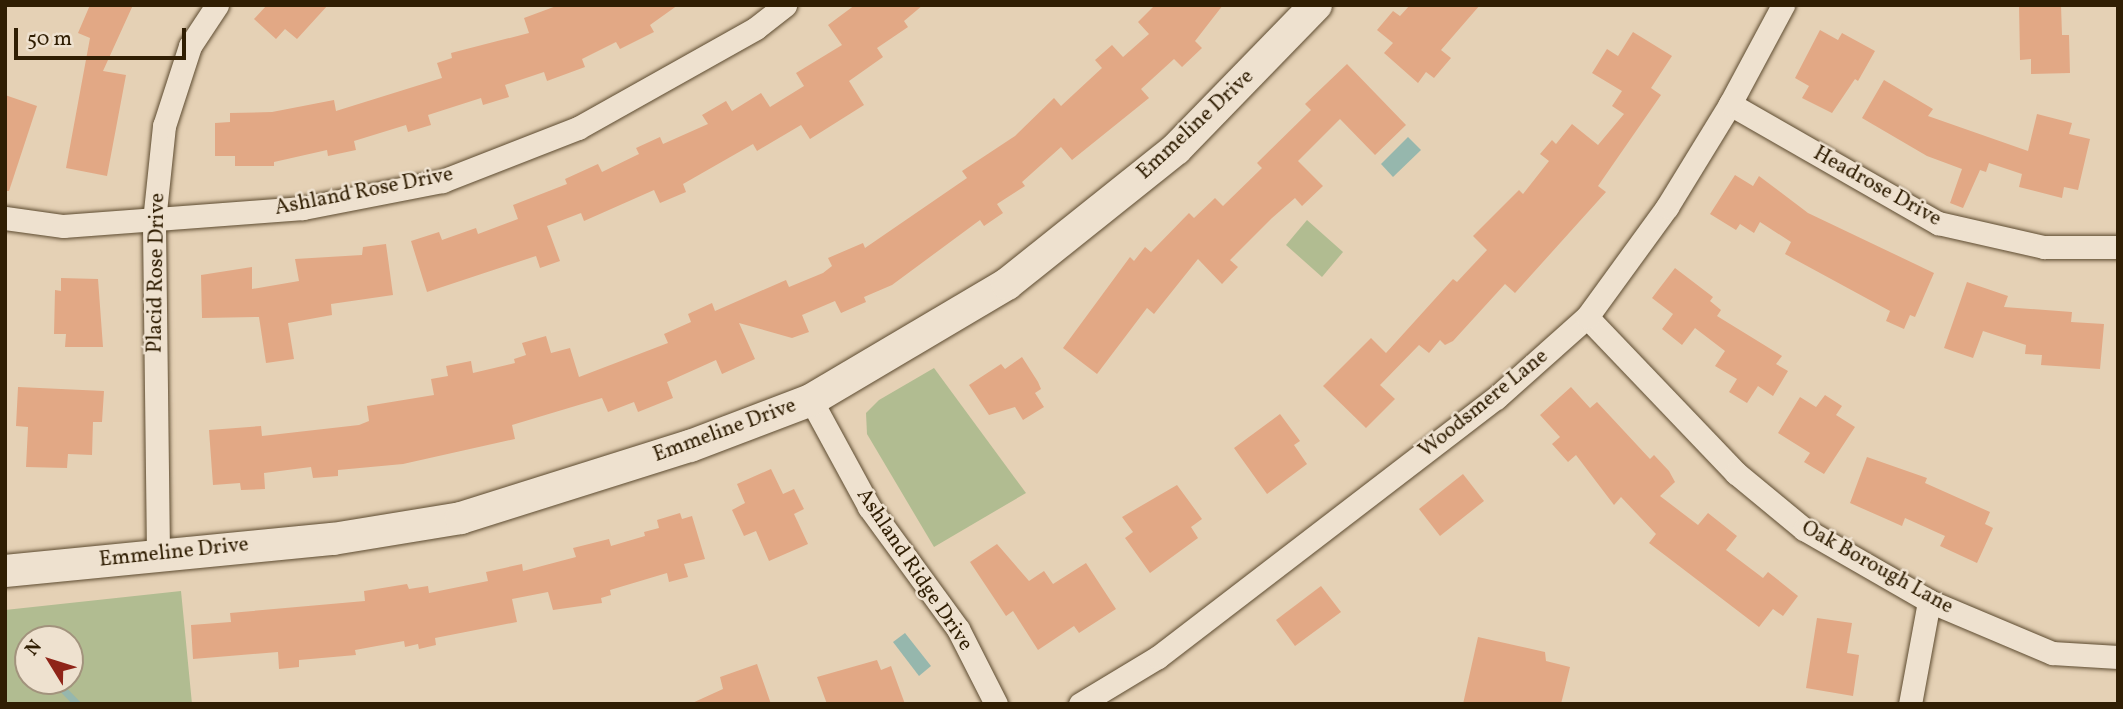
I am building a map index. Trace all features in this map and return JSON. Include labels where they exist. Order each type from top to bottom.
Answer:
[{"type":"street","name":"Placid Rose Drive","points":[[158,554],[153,221],[164,126],[190,46],[217,5]]},
{"type":"street","name":"Ashland Rose Drive","points":[[5,218],[63,226],[153,221],[303,208],[442,181],[578,128],[756,28],[785,5]]},
{"type":"street","name":"Woodsmere Lane","points":[[1080,704],[1158,657],[1496,398],[1587,317],[1667,207],[1730,104],[1783,5]]},
{"type":"street","name":"Emmeline Drive","points":[[5,571],[333,538],[461,518],[690,446],[811,400],[1007,284],[1176,149],[1302,10]]},
{"type":"street","name":"Headrose Drive","points":[[1730,104],[1938,223],[2044,247],[2118,247]]},
{"type":"street","name":"Oak Borough Lane","points":[[1587,317],[1735,473],[1804,529],[1928,601],[2052,653],[2118,657]]},
{"type":"street","name":"Ashland Ridge Drive","points":[[811,400],[869,507],[958,629],[996,704]]},
{"type":"street","points":[[1910,704],[1928,601]]},
{"type":"green space","points":[[1307,220],[1343,252],[1322,277],[1286,245]]},
{"type":"green space","points":[[934,368],[1026,493],[934,547],[867,434],[866,413],[879,400]]},
{"type":"green space","points":[[181,591],[192,704],[5,704],[5,610]]},
{"type":"water","points":[[1408,137],[1421,150],[1393,177],[1381,164]]},
{"type":"water","points":[[905,633],[931,666],[919,676],[893,642]]},
{"type":"building","points":[[90,5],[133,5],[103,71],[126,75],[107,176],[66,168],[90,38],[78,33]]},
{"type":"building","points":[[267,5],[328,5],[297,39],[285,29],[276,39],[254,19]]},
{"type":"building","points":[[559,5],[678,5],[650,25],[654,32],[620,49],[616,42],[582,59],[585,67],[547,81],[544,72],[505,85],[509,97],[483,105],[481,98],[428,115],[431,125],[408,132],[406,125],[354,141],[356,150],[328,156],[327,150],[274,162],[274,166],[235,166],[235,156],[215,156],[215,123],[230,122],[230,113],[272,112],[334,100],[336,111],[442,78],[437,63],[452,58],[451,53],[529,33],[524,18]]},
{"type":"building","points":[[855,5],[923,5],[904,21],[908,27],[877,48],[883,57],[849,81],[864,105],[810,139],[801,125],[757,151],[753,144],[683,184],[686,192],[660,203],[654,190],[584,221],[581,213],[547,226],[560,261],[540,268],[536,256],[427,292],[411,241],[439,232],[442,240],[476,228],[478,234],[518,219],[513,205],[567,184],[565,179],[598,164],[602,172],[639,154],[636,148],[660,137],[663,144],[708,124],[702,115],[726,101],[732,111],[761,93],[770,107],[804,86],[796,73],[842,45],[828,25]]},
{"type":"building","points":[[1155,5],[1223,5],[1195,41],[1202,48],[1182,67],[1174,59],[1141,89],[1149,98],[1072,160],[1061,147],[1022,182],[1025,186],[997,204],[1003,213],[984,226],[980,220],[892,285],[864,297],[866,302],[841,313],[835,301],[802,315],[809,332],[792,338],[739,323],[755,359],[722,374],[716,360],[667,382],[673,398],[638,412],[634,402],[608,412],[602,398],[512,425],[515,439],[403,464],[338,470],[338,476],[313,478],[311,467],[264,473],[265,489],[241,490],[240,483],[213,485],[209,430],[261,426],[262,436],[359,425],[369,421],[367,406],[434,395],[431,379],[448,376],[446,366],[471,361],[473,373],[515,363],[514,359],[526,355],[522,343],[546,336],[551,353],[570,348],[579,377],[668,343],[664,334],[691,322],[688,314],[712,303],[715,311],[786,280],[789,287],[823,273],[832,266],[828,258],[863,243],[865,248],[967,178],[962,171],[1015,136],[1054,98],[1061,106],[1102,68],[1095,60],[1112,45],[1123,57],[1149,34],[1138,22]]},
{"type":"building","points":[[1410,5],[1480,5],[1441,50],[1451,58],[1434,78],[1426,72],[1418,83],[1384,53],[1393,43],[1377,30],[1393,11],[1400,16]]},
{"type":"building","points":[[2019,5],[2061,5],[2062,35],[2069,35],[2070,73],[2031,74],[2031,59],[2020,60]]},
{"type":"building","points":[[1820,30],[1838,40],[1842,33],[1875,51],[1858,81],[1855,79],[1832,113],[1802,98],[1809,86],[1795,78]]},
{"type":"building","points":[[1633,32],[1672,56],[1651,88],[1661,95],[1598,186],[1606,192],[1515,293],[1505,284],[1453,341],[1445,345],[1440,340],[1429,353],[1419,345],[1380,385],[1395,399],[1366,428],[1323,386],[1371,338],[1386,353],[1453,279],[1457,282],[1487,250],[1473,236],[1519,190],[1523,194],[1549,161],[1540,154],[1552,140],[1556,144],[1572,124],[1598,145],[1624,114],[1612,106],[1622,91],[1592,73],[1607,49],[1618,56]]},
{"type":"building","points":[[1347,64],[1406,125],[1375,155],[1340,119],[1298,161],[1323,186],[1302,206],[1295,198],[1272,218],[1230,260],[1238,267],[1222,284],[1198,259],[1154,314],[1147,308],[1097,374],[1063,348],[1130,257],[1134,261],[1145,247],[1151,252],[1189,213],[1194,218],[1215,198],[1223,206],[1262,168],[1257,163],[1311,110],[1305,104]]},
{"type":"building","points":[[1884,80],[1933,109],[1928,116],[2028,151],[2037,114],[2072,123],[2069,134],[2090,139],[2078,190],[2064,187],[2062,198],[2019,187],[2022,174],[1989,163],[1986,172],[1980,170],[1963,208],[1950,203],[1962,169],[1927,156],[1862,118]]},
{"type":"building","points":[[5,95],[37,106],[9,191],[5,191]]},
{"type":"building","points":[[1735,175],[1753,186],[1759,176],[1808,213],[1934,273],[1915,317],[1910,315],[1904,329],[1886,321],[1890,311],[1785,254],[1791,242],[1760,222],[1754,233],[1740,224],[1736,230],[1710,214]]},
{"type":"building","points":[[386,244],[393,295],[331,304],[332,315],[288,323],[294,359],[266,363],[259,317],[202,318],[201,275],[252,267],[252,289],[299,281],[295,259],[362,255],[363,247]]},
{"type":"building","points":[[1675,268],[1713,297],[1710,301],[1721,310],[1717,316],[1782,356],[1776,364],[1788,371],[1773,396],[1758,386],[1747,403],[1729,392],[1737,379],[1715,366],[1725,351],[1695,328],[1682,345],[1662,329],[1673,314],[1652,298]]},
{"type":"building","points":[[61,278],[98,279],[103,347],[65,347],[66,334],[54,334],[55,290],[61,291]]},
{"type":"building","points":[[1967,282],[2008,296],[2004,307],[2072,312],[2071,322],[2104,324],[2100,369],[2041,365],[2042,355],[2025,354],[2026,345],[1983,331],[1973,358],[1944,348]]},
{"type":"building","points":[[1022,357],[1038,382],[1041,389],[1035,393],[1044,407],[1023,420],[1015,407],[989,415],[969,385],[1001,364],[1005,369]]},
{"type":"building","points":[[18,387],[104,391],[102,422],[93,422],[92,455],[68,454],[67,468],[26,467],[28,427],[16,426]]},
{"type":"building","points":[[1571,387],[1590,408],[1597,402],[1650,459],[1654,455],[1669,471],[1675,482],[1660,496],[1698,525],[1708,513],[1737,536],[1726,550],[1763,578],[1768,572],[1798,596],[1783,616],[1773,609],[1759,627],[1649,543],[1656,534],[1621,497],[1614,505],[1576,455],[1568,462],[1552,444],[1560,437],[1540,415]]},
{"type":"building","points":[[1825,395],[1842,406],[1836,415],[1855,427],[1824,474],[1804,462],[1810,453],[1778,433],[1800,397],[1816,407]]},
{"type":"building","points":[[1280,414],[1300,441],[1294,445],[1307,464],[1267,494],[1234,448]]},
{"type":"building","points":[[1867,457],[1927,478],[1925,483],[1990,512],[1985,524],[1993,528],[1977,563],[1940,546],[1945,536],[1905,518],[1902,526],[1850,503]]},
{"type":"building","points":[[771,469],[783,494],[794,489],[804,509],[794,514],[808,544],[769,561],[756,531],[744,536],[732,510],[745,503],[737,484]]},
{"type":"building","points":[[1463,474],[1484,501],[1440,536],[1419,509]]},
{"type":"building","points":[[1177,485],[1202,519],[1191,527],[1198,538],[1150,573],[1125,538],[1133,532],[1122,517]]},
{"type":"building","points":[[680,513],[682,519],[692,516],[705,559],[684,564],[688,577],[669,582],[667,573],[610,590],[611,595],[601,598],[602,603],[553,610],[548,592],[512,599],[517,622],[435,638],[436,645],[419,649],[418,644],[405,647],[404,641],[355,650],[356,655],[299,660],[299,667],[279,669],[278,652],[193,659],[191,625],[231,622],[230,613],[365,601],[364,591],[407,584],[409,589],[428,586],[429,593],[488,581],[486,572],[522,564],[523,571],[576,557],[573,548],[609,539],[611,546],[645,536],[644,532],[659,528],[657,520]]},
{"type":"building","points":[[997,544],[1029,581],[1044,571],[1053,584],[1086,563],[1116,609],[1079,633],[1074,626],[1038,650],[1013,611],[1006,616],[970,562]]},
{"type":"building","points":[[1321,586],[1341,612],[1295,646],[1276,620]]},
{"type":"building","points":[[1817,618],[1852,623],[1847,653],[1859,655],[1853,696],[1806,688]]},
{"type":"building","points":[[1478,637],[1545,652],[1546,661],[1570,667],[1561,704],[1463,704]]},
{"type":"building","points":[[877,660],[881,670],[891,666],[905,704],[827,704],[817,677]]},
{"type":"building","points":[[757,664],[771,704],[690,704],[723,689],[720,677]]},
{"type":"waterway","points":[[68,695],[77,704]]}]
